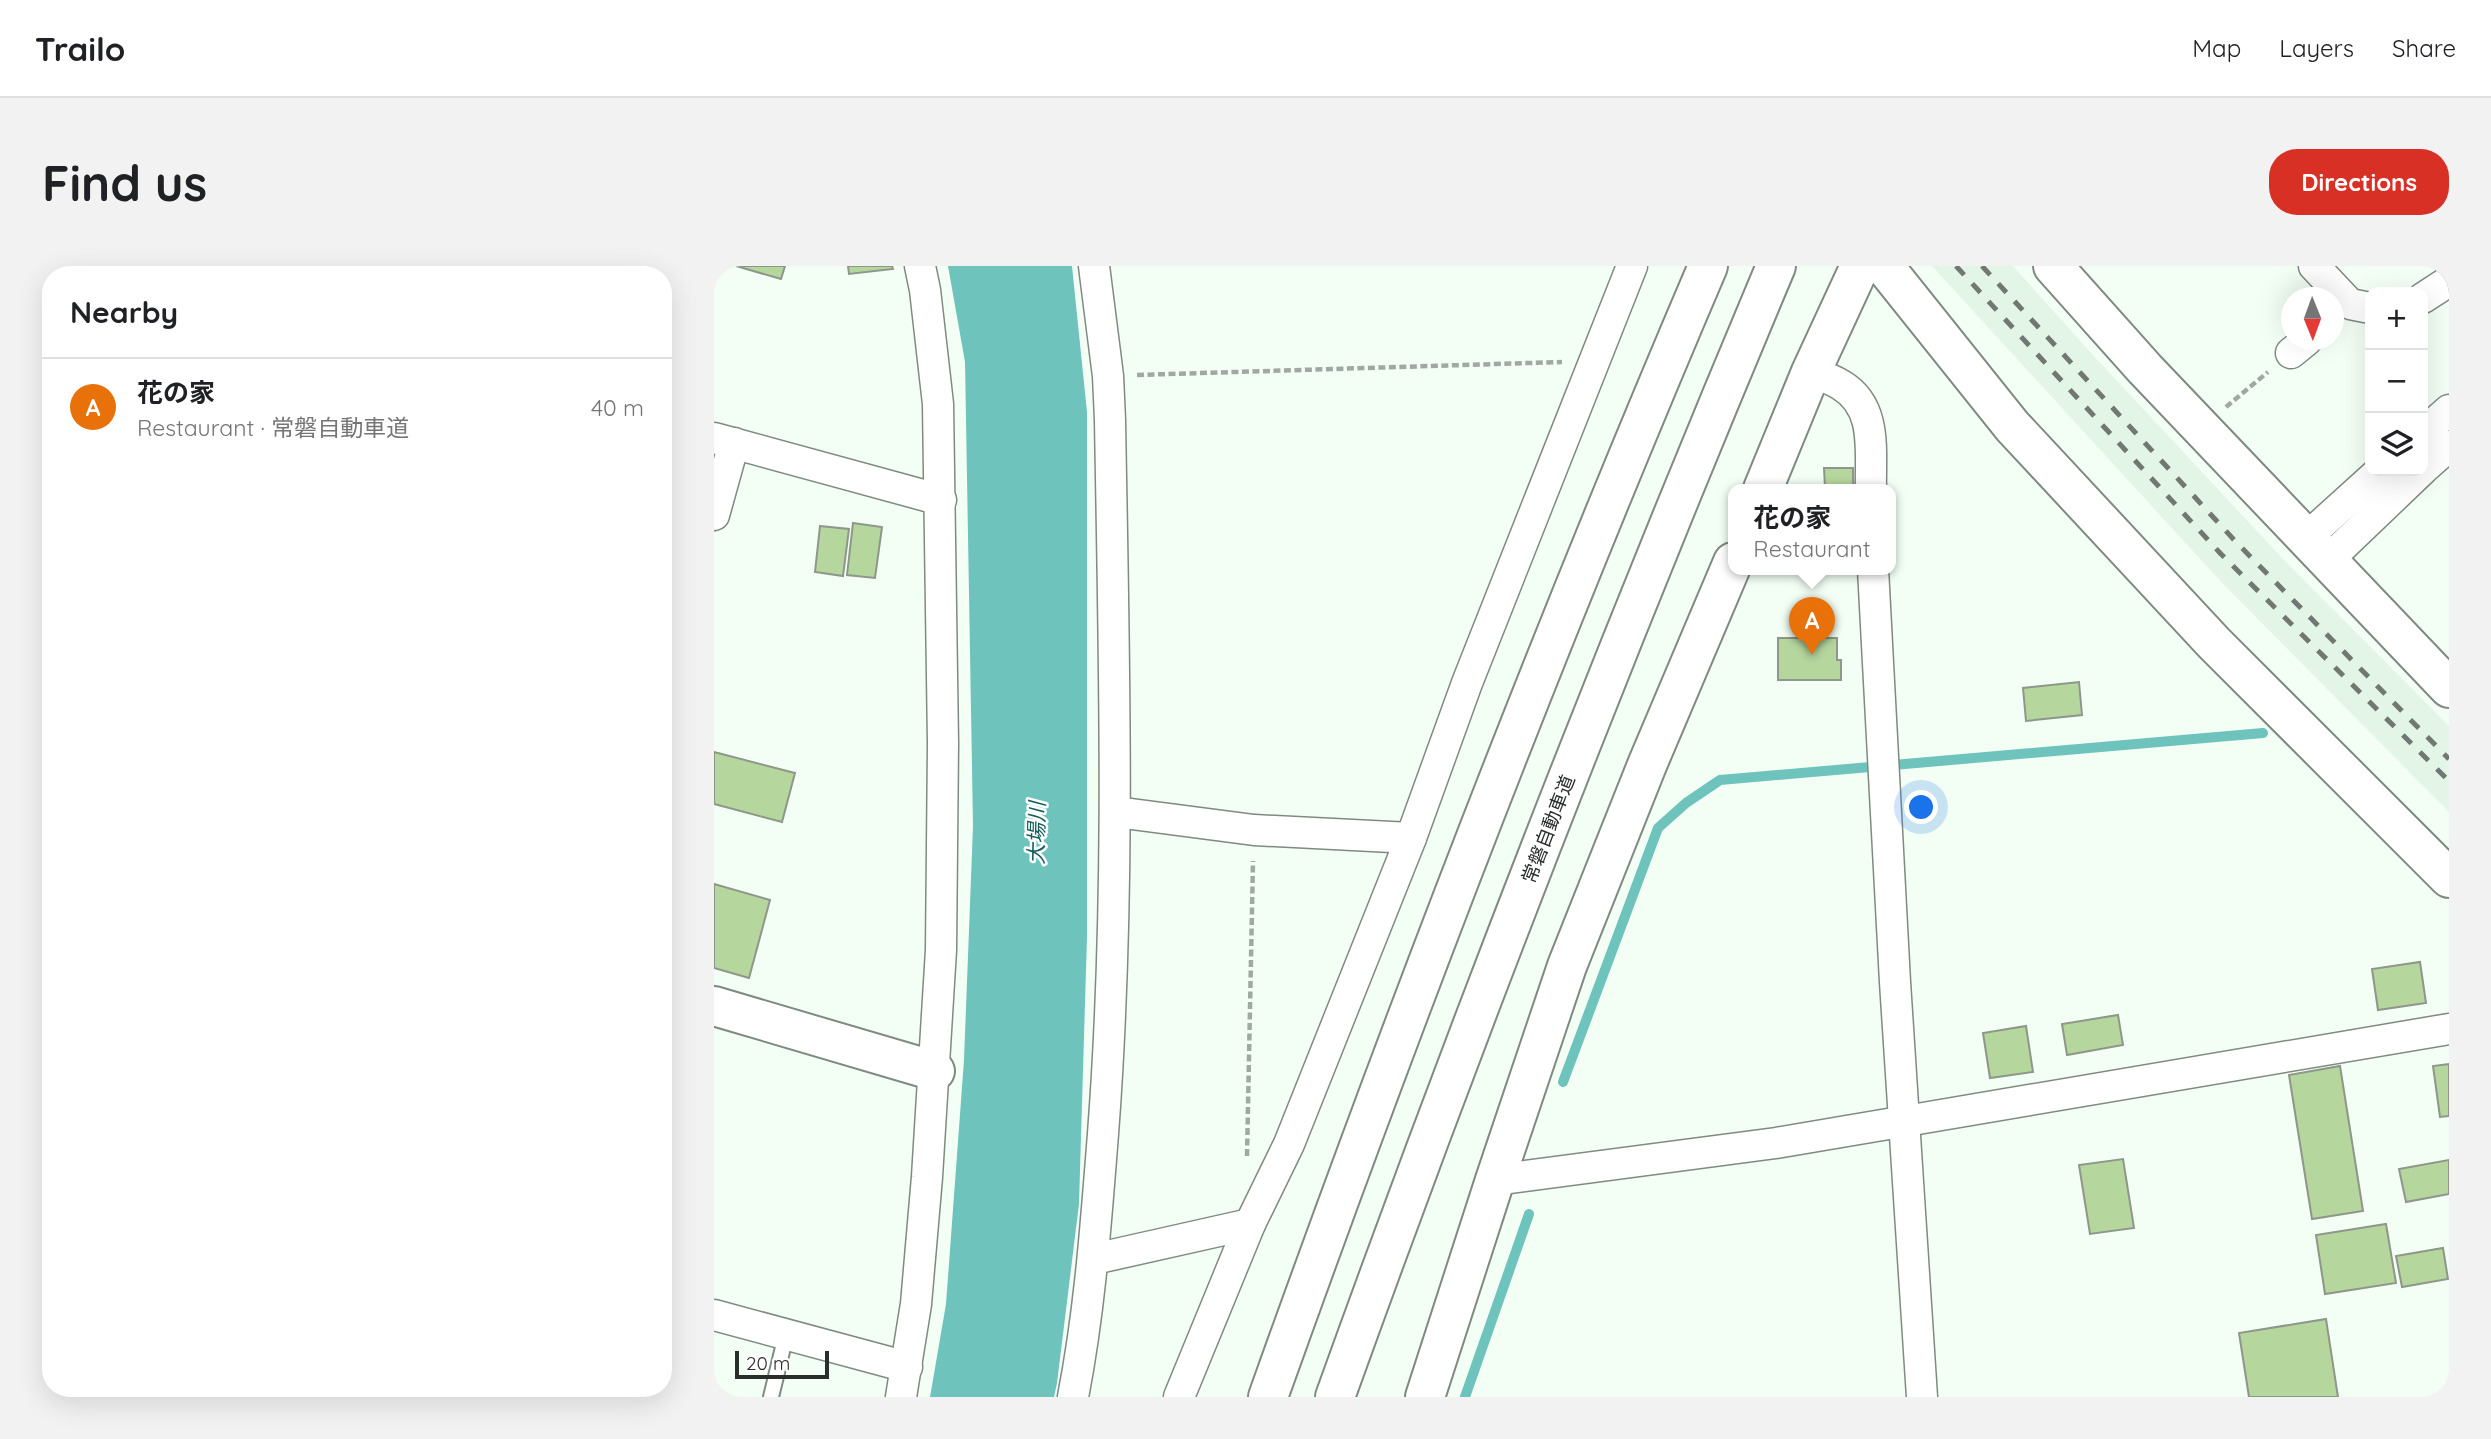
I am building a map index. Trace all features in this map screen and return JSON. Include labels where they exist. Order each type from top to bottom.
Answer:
[{"type":"main road","points":[[1268,1397],[1346,1178],[1533,694],[1708,266]]},
{"type":"main road","name":"常磐自動車道","points":[[1335,1397],[1407,1196],[1585,732],[1776,266]]},
{"type":"main road","points":[[1765,484],[1811,372],[1860,266]]},
{"type":"main road","points":[[1884,266],[2012,426],[2214,643],[2449,878]]},
{"type":"main road","points":[[2053,266],[2145,369],[2449,688]]},
{"type":"main road","points":[[1425,1397],[1567,966],[1647,765],[1728,574]]},
{"type":"main road","points":[[714,1006],[935,1071]]},
{"type":"street","points":[[901,1397],[916,1304],[942,950],[943,744],[938,404],[920,266]]},
{"type":"street","points":[[1073,1397],[1094,1259],[1109,1052],[1116,813],[1108,376],[1094,266]]},
{"type":"street","points":[[1179,1397],[1250,1224],[1289,1143],[1411,838],[1467,683],[1632,266]]},
{"type":"street","points":[[2314,266],[2351,310]]},
{"type":"street","points":[[2428,295],[2449,281]]},
{"type":"street","points":[[1811,372],[1840,384],[1859,399],[1869,419],[1871,484]]},
{"type":"street","points":[[2428,429],[2449,410]]},
{"type":"street","points":[[714,515],[724,441],[941,500]]},
{"type":"street","points":[[2428,465],[2449,446]]},
{"type":"street","points":[[2317,549],[2376,476]]},
{"type":"street","points":[[2317,549],[2414,476]]},
{"type":"street","points":[[1873,575],[1922,1397]]},
{"type":"street","points":[[1116,813],[1254,830],[1411,838]]},
{"type":"street","points":[[1494,1181],[1776,1143],[2449,1029]]},
{"type":"street","points":[[1094,1259],[1250,1224]]},
{"type":"street","points":[[714,1315],[907,1367]]},
{"type":"lane","points":[[771,1397],[786,1335]]},
{"type":"path","points":[[2225,407],[2294,350]]},
{"type":"path","points":[[1108,376],[1593,362]]},
{"type":"path","points":[[1248,1169],[1254,830]]},
{"type":"shaded area","points":[[1932,266],[2013,266],[2283,559],[2449,726],[2449,812],[2224,585]]},
{"type":"water","name":"大場川","points":[[948,266],[1072,266],[1087,412],[1087,937],[1079,1204],[1054,1397],[930,1397],[946,1304],[964,1060],[973,826],[965,362]]},
{"type":"building","points":[[736,266],[785,266],[781,279]]},
{"type":"building","points":[[848,266],[892,266],[893,269],[849,274]]},
{"type":"building","points":[[1824,468],[1853,468],[1853,484],[1825,484]]},
{"type":"building","points":[[853,523],[882,527],[875,578],[847,575]]},
{"type":"building","points":[[820,526],[849,529],[843,576],[815,572]]},
{"type":"building","points":[[1778,638],[1837,638],[1841,680],[1778,680]]},
{"type":"building","points":[[2079,682],[2082,715],[2026,721],[2023,688]]},
{"type":"building","points":[[714,752],[795,773],[782,822],[714,804]]},
{"type":"building","points":[[714,884],[770,900],[749,978],[714,968]]},
{"type":"building","points":[[2420,962],[2426,1003],[2378,1010],[2372,969]]},
{"type":"building","points":[[2118,1015],[2123,1045],[2067,1055],[2062,1024]]},
{"type":"building","points":[[2026,1026],[2033,1072],[1990,1078],[1983,1033]]},
{"type":"building","points":[[2449,1064],[2449,1116],[2440,1117],[2433,1066]]},
{"type":"building","points":[[2340,1066],[2363,1211],[2312,1219],[2289,1075]]},
{"type":"building","points":[[2123,1159],[2134,1228],[2090,1234],[2079,1165]]},
{"type":"building","points":[[2449,1160],[2449,1194],[2406,1202],[2399,1169]]},
{"type":"building","points":[[2386,1224],[2396,1283],[2325,1294],[2316,1235]]},
{"type":"building","points":[[2443,1248],[2448,1279],[2402,1287],[2396,1256]]},
{"type":"building","points":[[2326,1319],[2338,1397],[2249,1397],[2239,1333]]},
{"type":"waterway","points":[[1563,1082],[1658,828],[1686,803],[1720,780],[2263,733]]},
{"type":"waterway","points":[[1465,1397],[1529,1214]]},
{"type":"railway","points":[[1956,266],[2221,554],[2449,781]]},
{"type":"railway","points":[[1982,266],[2237,543],[2449,759]]},
{"type":"place","name":"花の家","points":[[1812,655]]}]
